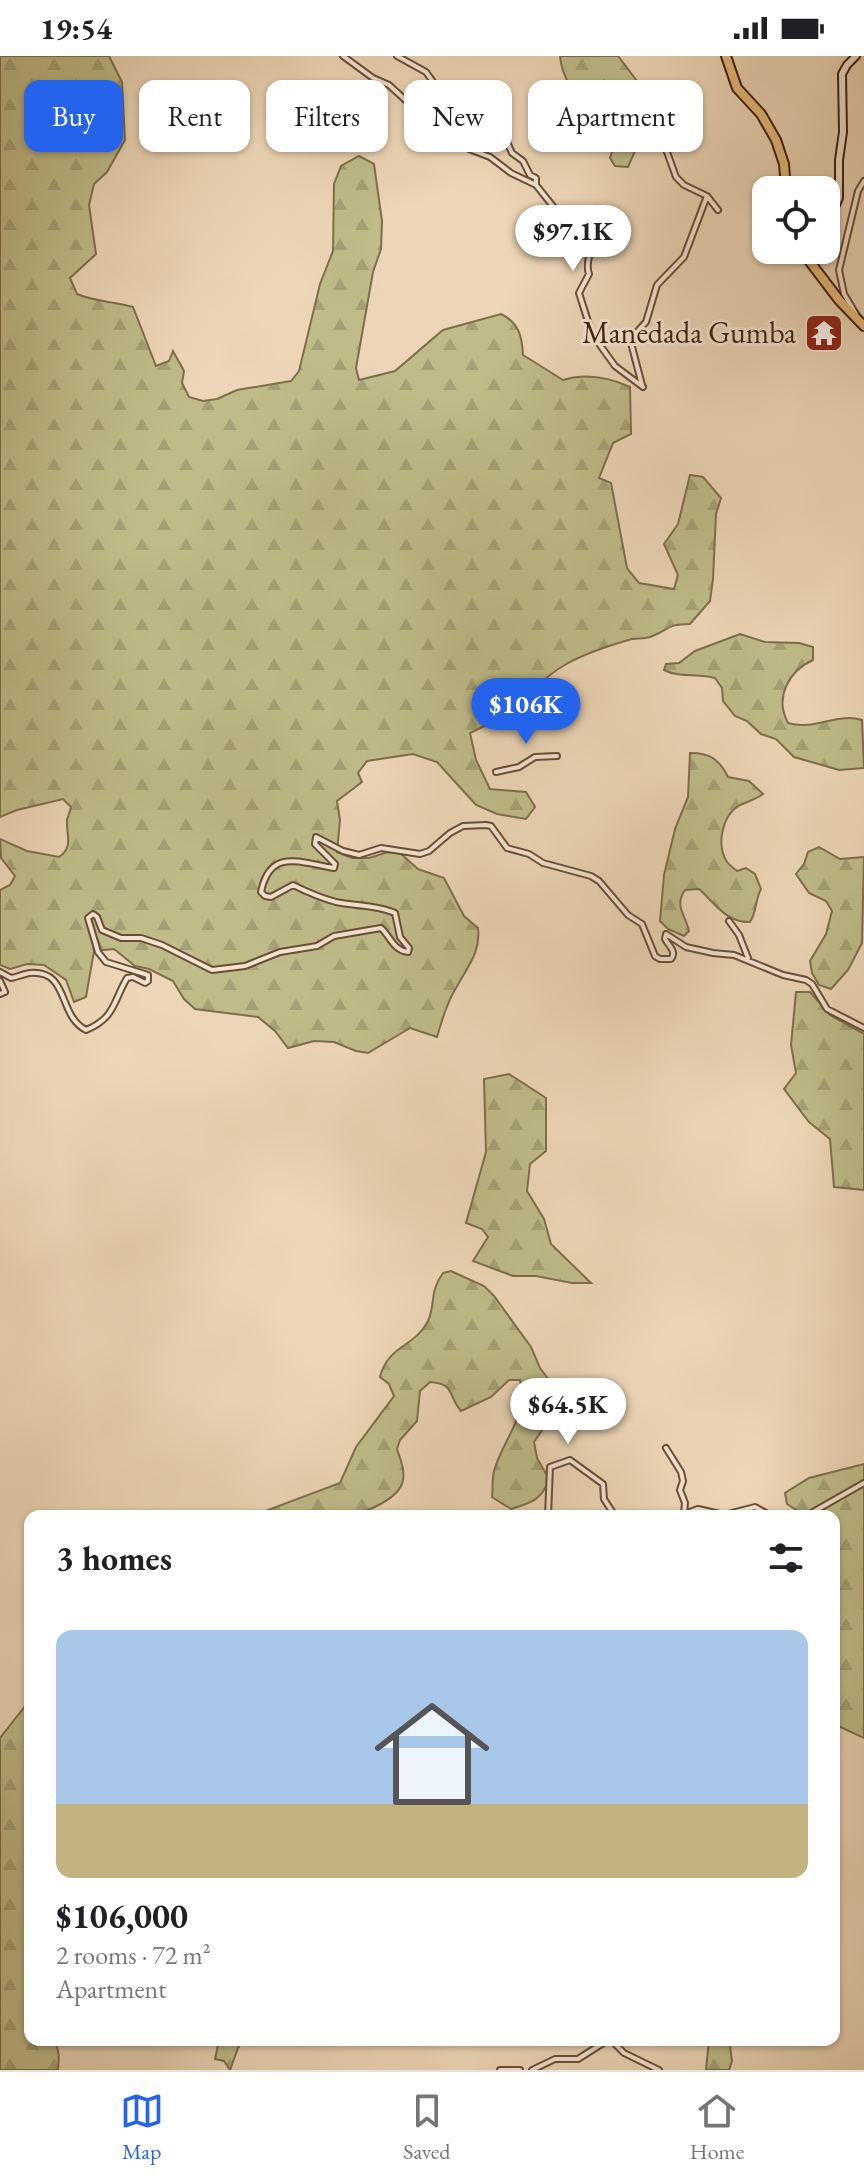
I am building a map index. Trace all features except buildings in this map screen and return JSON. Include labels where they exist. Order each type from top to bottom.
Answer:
[{"type":"main road","points":[[726,56],[737,88],[761,114],[776,140],[785,176]]},
{"type":"main road","points":[[839,176],[843,132],[842,74],[856,56]]},
{"type":"main road","points":[[814,264],[839,300],[860,323]]},
{"type":"street","points":[[343,56],[373,78],[389,85],[424,117],[444,127],[469,149],[490,157],[511,173],[536,185],[560,215],[583,219],[597,209],[593,248],[586,267],[589,274],[579,293],[592,334],[615,366],[643,387],[631,343],[646,322],[657,285],[684,257],[707,196]]},
{"type":"street","points":[[397,56],[426,72],[436,86],[449,90],[471,113],[493,121],[502,131],[512,153],[536,178],[536,185]]},
{"type":"street","points":[[667,152],[676,177],[684,185],[707,196],[718,210]]},
{"type":"street","points":[[860,323],[844,294],[839,270],[858,191],[864,181]]},
{"type":"street","points":[[496,772],[519,767],[535,757],[557,756]]},
{"type":"street","points":[[0,972],[11,978],[40,973],[52,979],[61,988],[69,1015],[75,1024],[86,1030],[109,1015],[127,978],[133,977],[145,983],[148,981],[148,975],[106,962],[98,952],[88,918],[93,914],[102,930],[121,938],[141,938],[162,945],[212,970],[245,966],[280,952],[317,946],[334,936],[381,928],[388,939],[402,951],[408,952],[409,948],[400,937],[395,913],[385,909],[340,903],[293,885],[271,897],[265,896],[261,892],[262,886],[271,868],[287,860],[334,868],[335,864],[315,844],[316,837],[343,851],[359,855],[381,848],[420,854],[429,851],[450,833],[474,824],[491,826],[507,848],[599,881],[628,915],[642,924],[655,956],[660,959],[671,959],[673,956],[665,939],[666,934],[686,947],[748,960],[774,972],[806,980],[812,984],[827,1009],[864,1028]]},
{"type":"street","points":[[729,921],[739,935],[748,960]]},
{"type":"street","points":[[0,981],[5,992],[0,994]]},
{"type":"street","points":[[666,1448],[681,1472],[683,1510]]},
{"type":"street","points":[[548,1510],[550,1467],[570,1460],[603,1484],[604,1499],[611,1510]]},
{"type":"street","points":[[817,1510],[864,1483]]},
{"type":"street","points":[[532,2070],[555,2059],[578,2059],[600,2046]]},
{"type":"street","points":[[616,2046],[659,2070]]},
{"type":"street","points":[[500,2070],[520,2070]]},
{"type":"green space","points":[[0,56],[109,56],[121,80],[24,80],[24,152],[118,152],[107,172],[94,184],[89,205],[96,254],[70,278],[77,294],[133,307],[156,366],[169,361],[173,351],[184,371],[182,383],[189,397],[203,401],[217,399],[237,390],[291,381],[299,371],[320,284],[333,251],[334,184],[341,166],[359,156],[374,164],[382,221],[381,249],[373,272],[356,368],[359,380],[395,371],[443,330],[501,314],[518,331],[523,355],[563,380],[597,377],[630,387],[631,434],[613,443],[599,478],[611,483],[627,568],[639,583],[674,589],[678,575],[664,544],[678,524],[690,475],[703,477],[721,498],[716,514],[710,601],[690,624],[672,626],[650,637],[632,639],[583,656],[552,673],[540,685],[530,698],[525,714],[497,720],[470,733],[476,760],[490,789],[526,792],[535,807],[526,819],[497,814],[476,805],[437,762],[413,754],[367,761],[358,773],[362,782],[337,801],[340,820],[337,852],[352,858],[400,853],[418,869],[444,878],[464,916],[478,928],[475,952],[450,1000],[437,1037],[410,1028],[368,1053],[334,1042],[314,1041],[288,1048],[275,1031],[258,1017],[195,1009],[184,999],[173,981],[135,966],[114,949],[94,951],[86,997],[74,1002],[66,980],[44,965],[27,964],[10,969],[0,965],[0,890],[10,885],[15,876],[1,858],[0,839],[27,851],[59,857],[68,845],[67,820],[71,807],[63,799],[0,817]]},
{"type":"green space","points":[[560,56],[618,56],[636,80],[568,80]]},
{"type":"green space","points":[[123,101],[125,140],[123,144]]},
{"type":"green space","points":[[612,152],[635,152],[628,167],[615,166],[610,158]]},
{"type":"green space","points":[[740,634],[765,642],[799,643],[813,647],[813,660],[791,678],[783,695],[788,723],[807,725],[844,718],[862,720],[864,768],[839,770],[794,757],[776,739],[761,734],[747,721],[735,716],[723,701],[722,688],[715,678],[664,670],[666,664],[679,663],[695,651]]},
{"type":"green space","points":[[690,753],[713,758],[728,777],[749,781],[763,794],[734,810],[725,823],[722,839],[727,862],[737,871],[746,868],[755,874],[761,889],[750,922],[728,916],[699,889],[685,890],[680,906],[689,931],[684,936],[668,929],[660,921],[664,875],[675,829],[688,797]]},
{"type":"green space","points":[[819,847],[840,859],[864,857],[862,943],[848,970],[831,989],[819,985],[810,961],[826,934],[832,911],[826,901],[809,893],[796,874],[808,852]]},
{"type":"green space","points":[[796,992],[810,992],[830,1015],[864,1034],[864,1190],[834,1187],[830,1139],[809,1122],[784,1089],[796,1073],[791,1045]]},
{"type":"green space","points":[[509,1074],[546,1098],[546,1151],[530,1164],[527,1191],[544,1219],[551,1244],[591,1283],[513,1276],[473,1261],[488,1237],[482,1229],[466,1223],[486,1152],[484,1079]]},
{"type":"green space","points":[[451,1271],[484,1286],[494,1296],[531,1347],[540,1368],[558,1392],[557,1409],[534,1442],[537,1458],[549,1479],[543,1492],[530,1502],[511,1509],[492,1497],[494,1471],[521,1404],[520,1380],[509,1380],[491,1397],[461,1411],[448,1388],[430,1382],[420,1391],[417,1421],[400,1440],[397,1449],[403,1480],[389,1499],[368,1510],[268,1510],[340,1483],[356,1447],[394,1396],[389,1384],[380,1377],[384,1366],[395,1352],[423,1330],[443,1273]]},
{"type":"green space","points":[[864,1464],[864,1738],[840,1727],[840,1510],[796,1510],[787,1504],[785,1493],[809,1478]]},
{"type":"green space","points":[[24,1708],[24,2046],[56,2046],[58,2070],[0,2070],[0,1738]]},
{"type":"green space","points":[[218,2046],[240,2046],[230,2070],[224,2061],[215,2059]]},
{"type":"green space","points":[[708,2046],[730,2046],[732,2061],[729,2070],[706,2070]]},
{"type":"place","name":"Manedada Gumba","points":[[824,333]]}]
